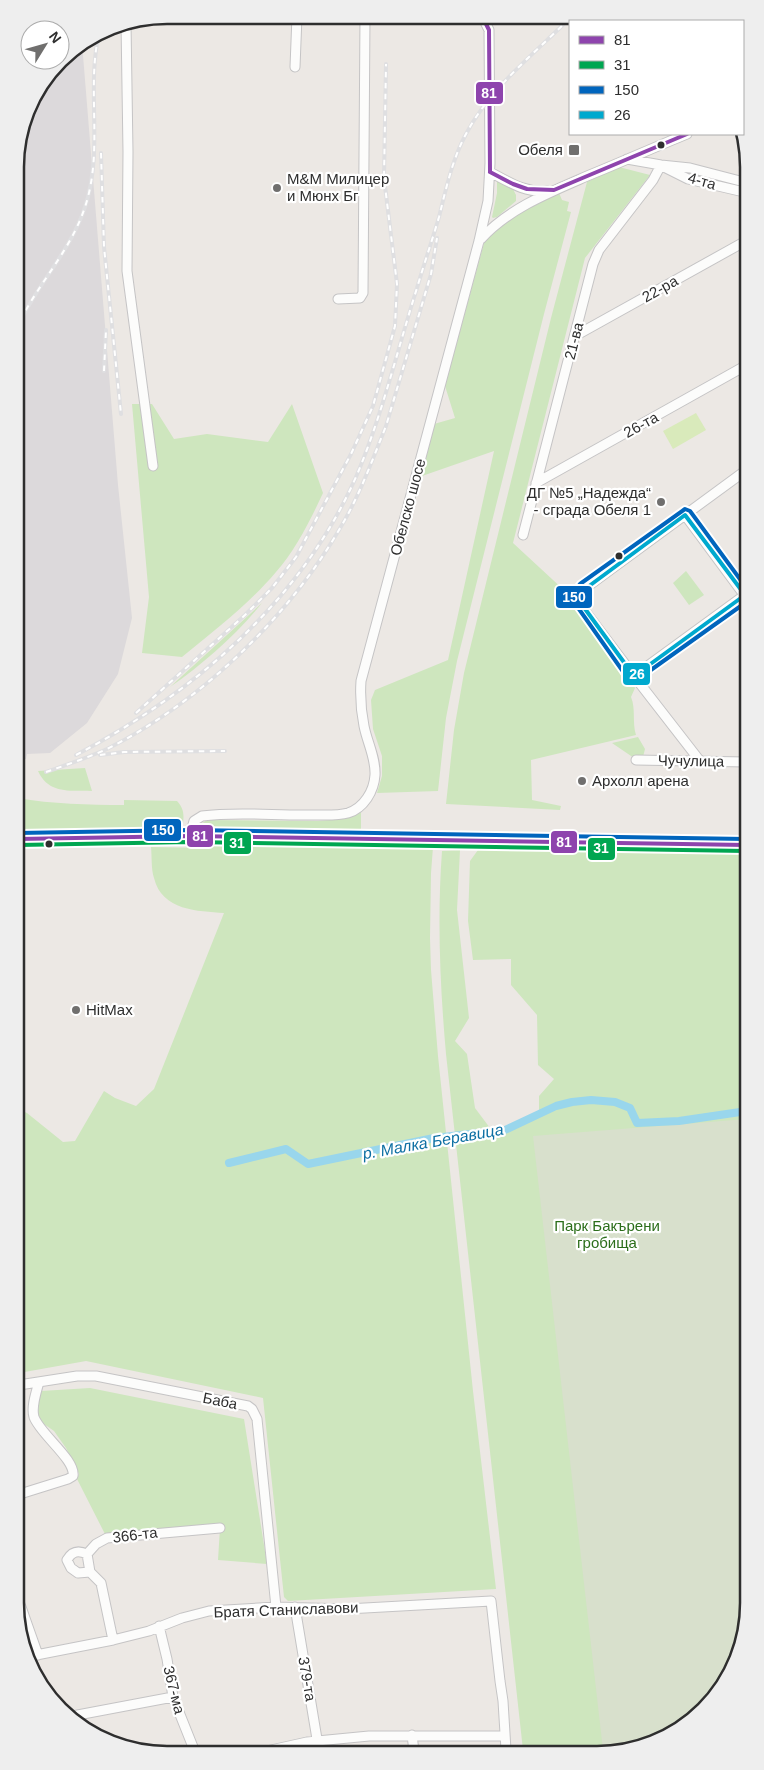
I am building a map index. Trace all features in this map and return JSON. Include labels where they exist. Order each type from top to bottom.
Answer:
[{"type":"street","points":[[295,67],[297,24]]},
{"type":"street","points":[[338,299],[360,298],[363,293],[364,24]]},
{"type":"street","name":"Обелско шосе","points":[[190,836],[194,821],[202,816],[339,814],[356,809],[369,796],[374,784],[375,765],[364,727],[361,708],[361,680],[479,241],[488,201],[490,172],[487,24]]},
{"type":"street","points":[[126,30],[128,152],[126,271],[153,466]]},
{"type":"street","points":[[479,241],[489,231],[527,204],[554,190],[685,135]]},
{"type":"street","name":"4-та","points":[[627,159],[661,166],[690,168],[740,181]]},
{"type":"street","name":"4-та","points":[[661,166],[688,179],[740,191]]},
{"type":"street","name":"21-ва","points":[[523,535],[596,257],[653,180],[661,166]]},
{"type":"street","points":[[490,172],[522,189],[536,192],[554,190]]},
{"type":"street","name":"22-ра","points":[[575,336],[740,244]]},
{"type":"street","name":"26-та","points":[[536,483],[740,368]]},
{"type":"street","points":[[700,760],[582,607],[580,597],[584,589],[740,474]]},
{"type":"street","points":[[685,515],[740,589]]},
{"type":"street","points":[[634,676],[740,600]]},
{"type":"street","name":"Чучулица","points":[[636,760],[740,762]]},
{"type":"street","points":[[24,839],[190,836],[361,839]]},
{"type":"street","points":[[514,842],[740,845]]},
{"type":"street","name":"Баба","points":[[24,1384],[77,1376],[96,1376],[248,1406],[252,1409],[257,1419],[276,1607]]},
{"type":"street","points":[[24,1493],[68,1479],[73,1476],[74,1472],[70,1464],[39,1427],[34,1417],[33,1408],[39,1382]]},
{"type":"street","name":"366-та","points":[[87,1554],[96,1544],[107,1538],[134,1534],[220,1528]]},
{"type":"street","points":[[90,1572],[78,1573],[68,1564],[68,1560],[73,1553],[78,1551],[87,1554],[90,1572],[101,1583],[113,1640]]},
{"type":"street","name":"Братя Станиславови","points":[[34,1656],[148,1631],[209,1611],[276,1607],[347,1609],[491,1601],[504,1701],[504,1736]]},
{"type":"street","name":"379-та","points":[[295,1607],[318,1746]]},
{"type":"street","points":[[25,1617],[38,1655]]},
{"type":"street","name":"367-ма","points":[[159,1626],[173,1697],[193,1746]]},
{"type":"street","points":[[78,1715],[173,1697]]},
{"type":"street","points":[[412,1735],[413,1746]]},
{"type":"street","points":[[293,1746],[318,1741],[369,1736],[412,1735],[504,1736],[505,1746]]},
{"type":"shaded area","points":[[83,51],[118,485],[132,618],[118,674],[87,723],[50,753],[27,754],[26,759],[24,759],[24,158],[29,130],[35,112],[48,87],[62,70],[70,70],[70,62]]},
{"type":"green space","points":[[619,167],[650,175],[585,258],[513,543],[566,592],[629,678],[635,688],[631,697],[636,735],[531,760],[532,800],[561,806],[560,810],[446,804],[454,730],[464,673],[551,318],[587,182]]},
{"type":"green space","points":[[497,181],[513,189],[516,201],[497,217],[493,218],[497,193]]},
{"type":"green space","points":[[559,193],[562,200],[569,202],[567,211],[571,212],[457,661],[446,718],[438,791],[377,793],[382,776],[382,756],[373,729],[371,700],[375,690],[448,660],[494,451],[422,476],[434,424],[455,418],[445,386],[484,243],[491,234],[518,213]]},
{"type":"green space","points":[[132,404],[152,404],[174,439],[207,434],[268,442],[292,404],[323,493],[308,524],[283,564],[243,606],[182,657],[142,653],[149,597]]},
{"type":"green space","points":[[696,413],[706,430],[673,449],[663,431]]},
{"type":"green space","points":[[686,571],[704,595],[689,605],[673,583]]},
{"type":"green space","points":[[262,603],[219,648],[170,687]]},
{"type":"green space","points":[[638,737],[645,749],[643,757],[634,758],[612,743]]},
{"type":"green space","points":[[85,768],[92,791],[69,791],[54,788],[43,779],[38,771]]},
{"type":"green space","points":[[24,799],[97,805],[124,805],[124,800],[177,801],[183,812],[183,824],[175,830],[24,831]]},
{"type":"green space","points":[[361,812],[361,833],[213,830],[207,829],[201,824],[207,820],[318,821],[341,819]]},
{"type":"green space","points":[[361,833],[434,834],[430,938],[438,1056],[496,1589],[288,1601],[284,1597],[263,1398],[86,1361],[24,1372],[24,1112],[63,1142],[75,1141],[104,1091],[115,1098],[136,1106],[154,1089],[224,913],[193,910],[173,903],[165,897],[158,889],[154,878],[151,847],[205,848],[212,843],[361,844]]},
{"type":"green space","name":"Парк Бакърени гробища","points":[[514,847],[623,849],[627,851],[740,854],[740,1612],[735,1640],[729,1658],[721,1675],[705,1697],[691,1711],[669,1727],[652,1735],[616,1745],[523,1746],[446,1054],[439,927],[442,851],[460,850],[457,910],[469,1018],[455,1041],[467,1054],[475,1108],[490,1128],[507,1126],[539,1111],[539,1096],[554,1079],[538,1065],[537,1015],[511,985],[511,959],[473,960],[468,921],[470,861],[478,850]]},
{"type":"green space","points":[[740,1120],[740,1612],[737,1631],[729,1658],[721,1675],[711,1690],[691,1711],[669,1727],[652,1735],[616,1745],[603,1746],[533,1136]]},
{"type":"green space","points":[[90,1388],[244,1419],[267,1564],[218,1560],[220,1528],[107,1538],[77,1479],[79,1474],[66,1448],[54,1431],[41,1422],[36,1411],[41,1391]]},
{"type":"waterway","name":"р. Малка Беравица","points":[[229,1163],[286,1149],[308,1164],[434,1138],[505,1130],[556,1106],[591,1100],[615,1102],[630,1108],[637,1123],[679,1121],[740,1112]]},
{"type":"tunnel","points":[[361,839],[514,842]]},
{"type":"railway","points":[[76,755],[162,703],[202,672],[240,639],[274,603],[306,564],[333,522],[356,477],[374,431],[450,175],[461,144],[487,102],[528,58],[564,24]]},
{"type":"railway","points":[[24,314],[62,255],[79,224],[91,185],[94,142],[94,76],[97,42]]},
{"type":"railway","points":[[136,713],[245,615],[272,588],[296,557],[351,454],[373,406],[395,326],[397,284],[384,178],[386,64]]},
{"type":"railway","points":[[101,153],[104,247],[121,414]]},
{"type":"railway","points":[[46,772],[107,749],[175,708],[238,656],[294,595],[318,563],[353,505],[386,426],[431,274],[437,238]]},
{"type":"railway","points":[[104,371],[106,330]]},
{"type":"railway","points":[[100,755],[124,752],[225,751]]},
{"type":"transit line","name":"81","points":[[486,24],[489,30],[490,172]]},
{"type":"transit line","name":"81","points":[[490,172],[527,189],[554,190],[685,135]]},
{"type":"transit line","name":"150","points":[[740,579],[690,511],[685,509],[580,584],[575,590],[574,602],[629,680],[634,682],[740,607]]},
{"type":"transit line","name":"26","points":[[685,515],[740,588]]},
{"type":"transit line","name":"26","points":[[685,515],[581,592],[580,602],[634,676],[740,599]]},
{"type":"transit line","name":"150","points":[[24,833],[190,830],[740,839]]},
{"type":"transit line","name":"81","points":[[24,839],[190,836],[740,845]]},
{"type":"transit line","name":"31","points":[[24,845],[190,842],[740,851]]},
{"type":"place","name":"Обеля","points":[[574,150]]},
{"type":"place","name":"М&M Mилицер и Мюнх Бг","points":[[277,188]]},
{"type":"place","name":"ДГ №5 „Надежда“ - сграда Обеля 1","points":[[661,502]]},
{"type":"place","name":"Архолл арена","points":[[582,781]]},
{"type":"place","name":"HitMax","points":[[76,1010]]}]
